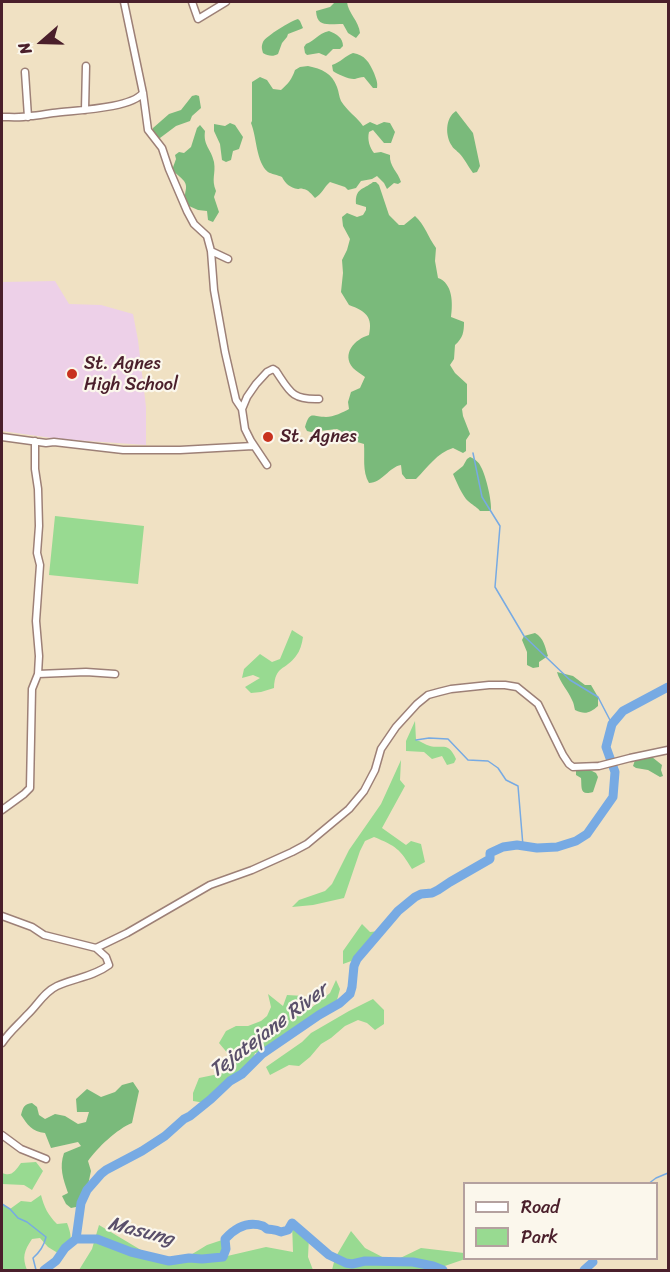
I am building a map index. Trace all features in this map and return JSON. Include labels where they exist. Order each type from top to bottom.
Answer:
[{"type":"street","points":[[124,2],[143,93],[148,130],[162,148],[187,212],[194,224],[207,236],[211,250],[214,290],[236,400],[242,409],[245,429],[253,446],[267,465]]},
{"type":"street","points":[[192,2],[198,19],[226,2]]},
{"type":"street","points":[[85,110],[86,66]]},
{"type":"street","points":[[25,72],[28,117]]},
{"type":"street","points":[[2,117],[28,117],[116,105],[139,98],[143,93]]},
{"type":"street","points":[[211,250],[228,259]]},
{"type":"street","points":[[242,409],[256,384],[271,369],[276,371],[286,387],[296,396],[320,399]]},
{"type":"street","points":[[2,437],[123,450],[253,446]]},
{"type":"street","points":[[2,810],[30,788],[32,689],[38,674],[39,656],[36,621],[40,565],[37,553],[39,517],[34,462],[35,441]]},
{"type":"street","points":[[38,674],[86,672],[115,674]]},
{"type":"street","points":[[96,948],[127,933],[210,885],[281,858],[307,844],[357,800],[375,770],[381,749],[396,727],[428,695],[451,689],[489,685],[517,687],[538,704],[563,755],[573,767],[599,766],[669,750]]},
{"type":"street","points":[[2,916],[32,927],[44,935],[96,948],[106,957],[109,965],[100,972],[56,987],[40,999],[2,1042]]},
{"type":"street","points":[[2,1135],[21,1149],[46,1159]]},
{"type":"shaded area","name":"St. Agnes High School","points":[[55,281],[69,304],[101,305],[133,314],[146,407],[146,445],[59,439],[2,431],[2,282]]},
{"type":"green space","points":[[335,2],[347,2],[360,33],[356,38],[348,33],[343,24],[325,24],[317,17],[316,11],[330,7]]},
{"type":"green space","points":[[298,19],[303,28],[288,34],[278,54],[270,56],[263,53],[262,45],[265,39]]},
{"type":"green space","points":[[329,31],[335,33],[342,41],[343,46],[340,49],[333,49],[326,56],[319,53],[307,55],[305,53],[306,44]]},
{"type":"green space","points":[[353,53],[361,55],[368,62],[376,79],[377,88],[373,88],[364,77],[350,79],[333,71],[332,65]]},
{"type":"green space","points":[[308,66],[322,70],[332,78],[341,101],[363,126],[370,122],[377,125],[384,122],[390,123],[395,132],[391,143],[384,143],[373,130],[369,132],[369,141],[374,153],[381,152],[390,155],[401,182],[394,183],[387,189],[377,176],[361,181],[356,188],[348,190],[330,182],[315,198],[307,190],[290,186],[282,177],[269,173],[264,168],[251,123],[252,82],[260,77],[267,80],[273,89],[281,90],[290,81],[295,70]]},
{"type":"green space","points":[[192,96],[199,96],[201,108],[190,121],[176,126],[160,138],[155,137],[153,128],[169,114],[181,110]]},
{"type":"green space","points":[[456,111],[473,133],[480,166],[477,172],[473,173],[450,142],[447,132],[448,123]]},
{"type":"green space","points":[[230,123],[235,125],[243,137],[239,149],[233,151],[231,160],[226,162],[222,160],[214,124],[225,126]]},
{"type":"green space","points":[[200,125],[205,131],[206,144],[214,162],[216,191],[214,197],[219,212],[213,222],[208,220],[207,211],[189,206],[185,196],[185,183],[172,170],[175,155],[179,152],[184,153],[191,147]]},
{"type":"green space","points":[[373,182],[379,185],[389,215],[399,225],[404,225],[415,216],[436,248],[435,261],[438,278],[447,284],[451,294],[451,317],[464,322],[464,329],[460,340],[455,345],[454,359],[450,365],[467,384],[467,404],[462,409],[470,434],[466,440],[466,451],[463,453],[453,448],[447,450],[416,479],[406,479],[402,474],[401,465],[369,483],[365,469],[364,444],[347,439],[337,429],[311,432],[305,427],[310,416],[329,417],[349,409],[348,402],[351,392],[360,388],[365,377],[353,368],[348,358],[351,348],[359,340],[369,335],[370,324],[364,312],[349,305],[341,292],[342,260],[350,239],[343,226],[342,217],[347,213],[357,217],[363,215],[366,207],[356,204],[357,195],[360,190]]},
{"type":"green space","points":[[470,457],[478,462],[483,471],[490,495],[491,511],[480,511],[468,501],[453,474]]},
{"type":"green space","points":[[55,516],[144,526],[138,584],[49,575]]},
{"type":"green space","points":[[292,630],[303,637],[297,654],[278,672],[274,688],[251,693],[245,687],[260,678],[253,675],[242,678],[244,669],[260,654],[272,662],[280,659]]},
{"type":"green space","points":[[535,633],[542,640],[548,656],[539,662],[539,667],[533,668],[527,665],[527,652],[522,640],[524,636]]},
{"type":"green space","points":[[557,672],[573,676],[585,685],[591,685],[598,697],[598,706],[587,713],[575,710],[573,701]]},
{"type":"green space","points":[[415,721],[416,740],[430,746],[448,748],[456,759],[454,763],[447,765],[442,756],[432,759],[424,752],[406,751],[406,741]]},
{"type":"green space","points":[[652,757],[662,765],[663,776],[660,777],[648,770],[633,766],[635,760]]},
{"type":"green space","points":[[401,760],[400,780],[405,786],[382,828],[406,845],[411,841],[421,844],[425,862],[412,869],[397,849],[374,837],[365,841],[360,851],[344,898],[292,907],[299,900],[325,891],[332,884],[349,850],[381,804]]},
{"type":"green space","points":[[576,770],[590,770],[596,773],[598,777],[593,792],[583,792],[581,778],[576,775]]},
{"type":"green space","points":[[362,924],[370,932],[380,931],[357,959],[343,964],[343,951]]},
{"type":"green space","points":[[336,980],[340,989],[337,1000],[265,1052],[255,1053],[251,1065],[242,1074],[205,1103],[193,1101],[193,1093],[199,1078],[228,1072],[235,1062],[219,1043],[226,1031],[236,1026],[248,1026],[267,1016],[271,1007],[268,994],[283,1006],[287,995],[304,996],[311,1008],[330,993]]},
{"type":"green space","points":[[373,999],[384,1010],[384,1024],[375,1030],[367,1023],[358,1020],[345,1026],[321,1044],[299,1066],[289,1065],[270,1075],[266,1067],[311,1033]]},
{"type":"green space","points":[[133,1082],[139,1091],[132,1123],[108,1139],[88,1161],[91,1171],[85,1196],[76,1207],[71,1208],[62,1196],[68,1193],[62,1173],[62,1163],[64,1153],[81,1146],[78,1142],[51,1148],[45,1133],[33,1129],[23,1118],[21,1115],[23,1108],[32,1103],[37,1107],[39,1115],[45,1119],[55,1114],[65,1116],[78,1124],[86,1122],[89,1112],[77,1112],[76,1099],[87,1089],[101,1097],[115,1092],[122,1085]]},
{"type":"green space","points":[[36,1162],[43,1171],[32,1190],[24,1185],[2,1184],[2,1173],[11,1174],[21,1163]]},
{"type":"green space","points":[[41,1195],[54,1221],[57,1224],[67,1223],[71,1237],[69,1243],[61,1255],[48,1247],[40,1238],[32,1239],[25,1254],[27,1270],[2,1270],[2,1203],[10,1209],[21,1201],[31,1202]]},
{"type":"green space","points":[[292,1223],[309,1237],[308,1257],[313,1270],[79,1270],[92,1249],[99,1225],[151,1256],[184,1259],[207,1245],[225,1239],[223,1257],[266,1247],[293,1252]]},
{"type":"green space","points":[[351,1231],[365,1248],[392,1262],[421,1248],[463,1253],[463,1260],[439,1268],[428,1265],[432,1270],[332,1270],[335,1258]]},
{"type":"waterway","points":[[473,453],[482,497],[500,526],[495,587],[524,636],[570,680],[598,697],[612,724]]},
{"type":"waterway","name":"Tejatejane River","points":[[44,1270],[56,1261],[65,1248],[76,1239],[81,1203],[87,1190],[101,1174],[165,1136],[230,1081],[242,1074],[262,1054],[340,1003],[350,994],[357,959],[398,911],[415,897],[438,890],[490,859],[490,853],[503,847],[517,845],[537,848],[557,847],[576,841],[587,834],[613,797],[615,772],[606,747],[612,724],[623,711],[668,687]]},
{"type":"waterway","points":[[416,740],[448,739],[468,760],[488,761],[498,768],[506,780],[518,786],[523,846]]},
{"type":"waterway","name":"Masung","points":[[651,1182],[668,1173]]},
{"type":"waterway","points":[[2,1204],[46,1237],[41,1249],[33,1258],[36,1270]]},
{"type":"waterway","name":"Masung","points":[[76,1239],[97,1239],[131,1252],[169,1261],[202,1259],[223,1257],[226,1249],[225,1239],[242,1226],[252,1224],[281,1232],[288,1230],[292,1223],[329,1255],[346,1263],[413,1262],[443,1270]]},
{"type":"waterway","name":"Masung","points":[[584,1270],[593,1262]]},
{"type":"place","name":"St. Agnes High School","points":[[72,374]]},
{"type":"place","name":"St. Agnes","points":[[268,437]]}]
